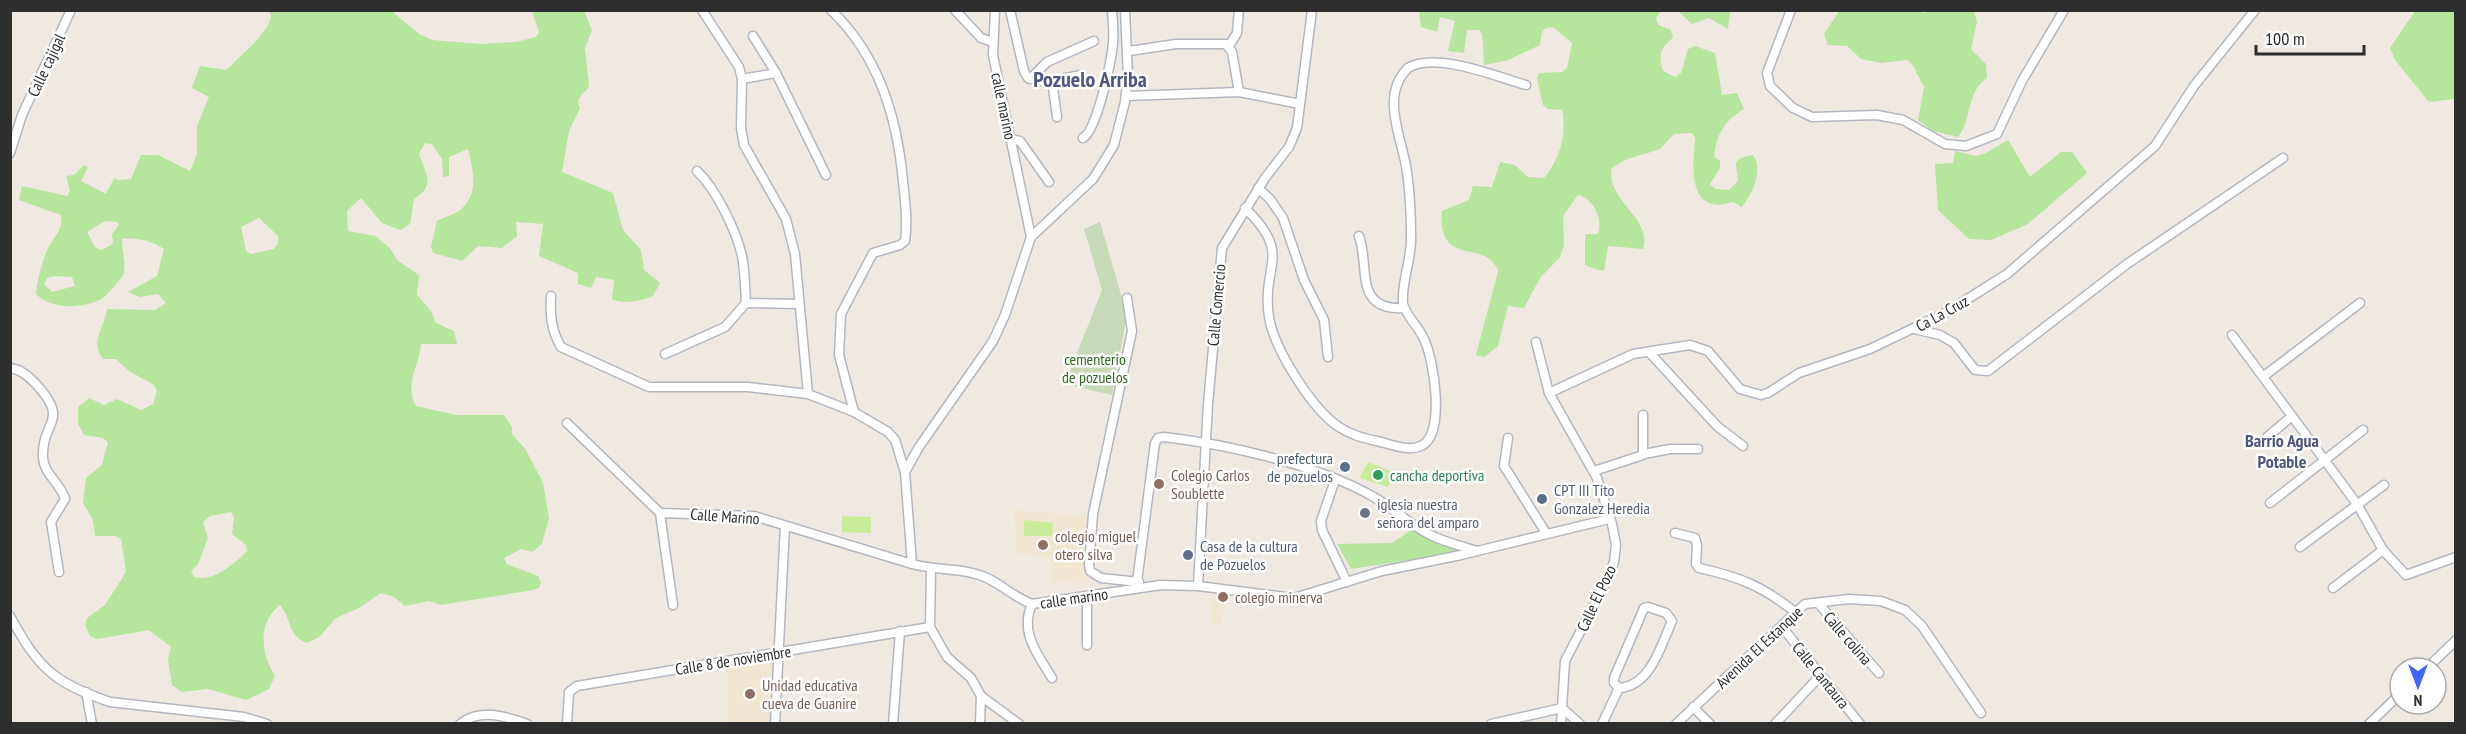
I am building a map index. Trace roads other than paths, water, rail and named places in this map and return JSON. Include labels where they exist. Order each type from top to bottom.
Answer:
[{"type":"street","name":"Calle cajigal","points":[[10,153],[22,115],[71,10]]},
{"type":"street","points":[[702,10],[739,67],[742,79],[741,128],[744,145],[786,219],[795,254],[808,394]]},
{"type":"street","points":[[831,10],[858,39],[890,100],[899,141],[905,195],[905,241],[900,245],[873,253],[841,314],[839,356],[854,412]]},
{"type":"street","points":[[955,10],[981,38],[993,42]]},
{"type":"street","name":"calle marino","points":[[905,472],[919,447],[993,341],[1005,315],[1031,237],[999,86],[993,42],[995,10]]},
{"type":"street","points":[[1010,10],[1024,71],[1030,79],[1052,81],[1081,75]]},
{"type":"street","points":[[1083,138],[1091,129],[1110,65],[1113,39],[1112,10]]},
{"type":"street","points":[[1031,237],[1099,171],[1114,145],[1126,96],[1129,51],[1125,10]]},
{"type":"street","points":[[1239,10],[1237,33],[1229,46],[1239,92]]},
{"type":"street","name":"Calle Comercio","points":[[1198,586],[1206,441],[1222,248],[1258,188],[1289,147],[1297,128],[1312,10]]},
{"type":"street","points":[[1791,10],[1767,74],[1770,86],[1792,108],[1812,117],[1876,115],[1902,120],[1945,144],[1966,146],[1997,134],[2022,81],[2064,10]]},
{"type":"street","name":"Ca La Cruz","points":[[1549,393],[1633,354],[1690,345],[1708,351],[1740,389],[1761,394],[1768,393],[1800,373],[1870,349],[1947,312],[2007,274],[2155,146],[2194,86],[2255,10]]},
{"type":"street","points":[[753,36],[776,72],[826,175]]},
{"type":"street","points":[[1030,79],[1047,62],[1094,41]]},
{"type":"street","points":[[1129,51],[1192,43],[1229,46]]},
{"type":"street","points":[[1245,208],[1264,226],[1271,239],[1273,250],[1269,317],[1278,346],[1293,372],[1325,416],[1342,429],[1359,438],[1415,448],[1424,444],[1433,435],[1435,392],[1428,347],[1404,308],[1403,297],[1412,246],[1407,172],[1395,127],[1396,93],[1402,75],[1415,64],[1432,62],[1474,69],[1526,85]]},
{"type":"street","points":[[742,79],[776,72]]},
{"type":"street","points":[[1052,81],[1057,117]]},
{"type":"street","points":[[1126,96],[1239,92],[1300,104]]},
{"type":"street","points":[[1011,138],[1020,141],[1049,182]]},
{"type":"street","points":[[1914,329],[1940,335],[1954,343],[1975,370],[1988,371],[2127,264],[2283,158]]},
{"type":"street","points":[[664,354],[724,327],[746,303],[742,258],[736,237],[716,192],[697,171]]},
{"type":"street","points":[[1258,188],[1270,199],[1283,218],[1304,280],[1324,320],[1328,357]]},
{"type":"street","points":[[1359,236],[1364,279],[1371,295],[1384,306],[1404,308]]},
{"type":"street","points":[[551,296],[550,314],[553,333],[561,347],[636,383],[649,387],[748,387],[808,394],[854,412],[892,435],[905,472],[912,564]]},
{"type":"street","points":[[1127,298],[1132,331],[1093,514],[1089,564],[1090,572],[1097,577],[1161,585]]},
{"type":"street","points":[[746,303],[799,304]]},
{"type":"street","points":[[2264,376],[2360,303]]},
{"type":"street","points":[[2232,335],[2264,376],[2290,417],[2357,504],[2383,550],[2406,575],[2456,557]]},
{"type":"street","name":"Calle El Pozo","points":[[1536,342],[1549,393],[1594,471],[1616,545],[1614,561],[1565,661],[1561,723]]},
{"type":"street","points":[[1649,352],[1710,419],[1743,446]]},
{"type":"street","points":[[10,368],[18,369],[28,376],[51,403],[54,410],[54,421],[44,445],[43,460],[65,499],[51,522],[59,572]]},
{"type":"street","points":[[1643,415],[1641,439],[1644,454]]},
{"type":"street","points":[[2268,436],[2290,417]]},
{"type":"street","points":[[567,423],[660,513],[673,605]]},
{"type":"street","points":[[2270,503],[2363,430]]},
{"type":"street","points":[[1137,582],[1155,443],[1158,438],[1164,437],[1206,441],[1286,462],[1371,495],[1436,538],[1477,551]]},
{"type":"street","points":[[1508,438],[1504,466],[1546,532]]},
{"type":"street","points":[[1594,471],[1644,454],[1670,449],[1698,449]]},
{"type":"street","points":[[1335,480],[1321,520],[1322,530],[1347,582]]},
{"type":"street","points":[[2300,547],[2384,485]]},
{"type":"street","name":"Calle Marino","points":[[660,513],[754,516],[912,564]]},
{"type":"street","name":"calle marino","points":[[912,564],[931,569],[961,569],[988,578],[1014,597],[1032,604],[1161,585],[1198,586],[1294,598],[1382,571],[1609,519]]},
{"type":"street","points":[[775,723],[785,526]]},
{"type":"street","points":[[1675,533],[1695,538],[1696,564],[1699,568],[1730,575],[1768,591],[1795,612]]},
{"type":"street","points":[[2333,588],[2383,550]]},
{"type":"street","points":[[931,569],[930,627],[947,657],[971,678],[981,696],[1019,723]]},
{"type":"street","points":[[1087,597],[1087,645]]},
{"type":"street","name":"Avenida El Estanque","points":[[1676,723],[1805,604],[1849,599],[1881,601],[1905,610],[1922,626],[1981,713]]},
{"type":"street","name":"Calle colina","points":[[1818,603],[1879,673]]},
{"type":"street","points":[[1032,604],[1028,614],[1028,634],[1052,678]]},
{"type":"street","points":[[1644,608],[1653,608],[1666,613],[1672,621],[1648,673],[1629,687],[1619,688],[1614,683],[1614,678],[1644,608]]},
{"type":"street","points":[[10,616],[37,661],[60,682],[110,702],[244,717],[267,723]]},
{"type":"street","name":"Calle 8 de noviembre","points":[[567,723],[569,692],[577,686],[930,627]]},
{"type":"street","name":"Calle Cantaura","points":[[1782,627],[1859,723]]},
{"type":"street","points":[[892,723],[900,632]]},
{"type":"street","points":[[2439,656],[2456,640]]},
{"type":"street","points":[[1775,723],[1820,676]]},
{"type":"street","points":[[1602,723],[1619,688]]},
{"type":"street","points":[[86,692],[92,723]]},
{"type":"street","points":[[980,723],[981,696]]},
{"type":"street","points":[[2369,723],[2388,705]]},
{"type":"street","points":[[1693,707],[1710,723]]},
{"type":"street","points":[[1491,723],[1562,708],[1580,723]]},
{"type":"street","points":[[460,723],[484,714],[498,715],[527,723]]},
{"type":"place","name":"prefectura de pozuelos","points":[[1345,467]]},
{"type":"place","name":"cancha deportiva","points":[[1378,475]]},
{"type":"place","name":"Colegio Carlos Soublette","points":[[1159,484]]},
{"type":"place","name":"CPT III Tito Gonzalez Heredia","points":[[1542,499]]},
{"type":"place","name":"iglesia nuestra señora del amparo","points":[[1365,513]]},
{"type":"place","name":"colegio miguel otero silva","points":[[1043,545]]},
{"type":"place","name":"Casa de la cultura de Pozuelos","points":[[1188,555]]},
{"type":"place","name":"colegio minerva","points":[[1223,597]]},
{"type":"place","name":"Unidad educativa cueva de Guanire","points":[[750,694]]},
{"type":"district","name":"Pozuelo Arriba","points":[[1090,79]]},
{"type":"district","name":"Barrio Agua Potable","points":[[2282,450]]},
{"type":"park label","name":"cementerio de pozuelos","points":[[1095,368]]}]
